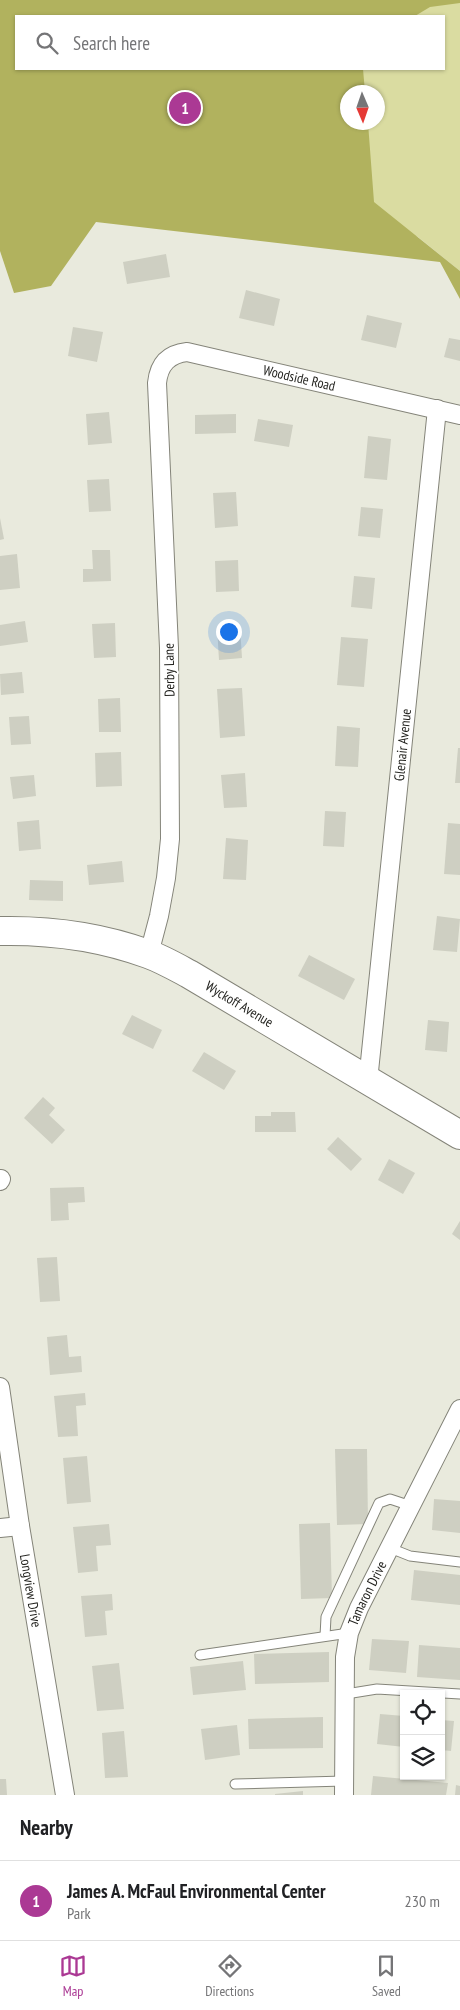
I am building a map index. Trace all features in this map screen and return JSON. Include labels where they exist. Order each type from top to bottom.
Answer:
[{"type":"main road","name":"Wyckoff Avenue","points":[[0,930],[39,930],[75,934],[111,942],[149,954],[189,974],[460,1135]]},
{"type":"street","name":"Woodside Road","points":[[157,383],[162,365],[178,353],[187,352],[460,415]]},
{"type":"street","name":"Derby Lane","points":[[149,954],[166,878],[170,839],[169,638],[157,383]]},
{"type":"street","name":"Glenair Avenue","points":[[368,1081],[437,409]]},
{"type":"street","name":"Longview Drive","points":[[0,1387],[20,1526],[64,1795]]},
{"type":"street","name":"Tamaron Drive","points":[[344,1788],[345,1657],[349,1633],[359,1608],[460,1409]]},
{"type":"street","points":[[0,1528],[20,1526]]},
{"type":"lane","points":[[325,1636],[326,1617],[379,1503],[390,1499],[411,1506]]},
{"type":"lane","points":[[390,1548],[410,1556],[460,1562]]},
{"type":"lane","points":[[200,1655],[349,1633]]},
{"type":"lane","points":[[346,1694],[377,1689],[460,1694]]},
{"type":"lane","points":[[235,1784],[344,1788]]},
{"type":"green space","points":[[15,0],[460,0],[460,271],[418,237],[22,70],[445,70],[445,15],[16,15]]},
{"type":"shaded area","points":[[0,0],[460,0],[460,3],[430,7],[417,15],[15,15],[15,70],[363,70],[364,85],[340,85],[340,130],[369,130],[374,202],[460,271],[460,299],[440,262],[96,222],[51,286],[14,293],[0,251]]},
{"type":"building","points":[[166,254],[170,277],[127,284],[123,262]]},
{"type":"building","points":[[246,290],[280,299],[274,326],[239,318]]},
{"type":"building","points":[[367,315],[402,323],[396,348],[361,340]]},
{"type":"building","points":[[73,327],[103,332],[97,362],[68,356]]},
{"type":"building","points":[[449,338],[460,340],[460,361],[444,357]]},
{"type":"building","points":[[109,412],[112,443],[88,445],[86,414]]},
{"type":"building","points":[[236,414],[236,433],[195,434],[195,415]]},
{"type":"building","points":[[258,419],[293,425],[289,447],[254,441]]},
{"type":"building","points":[[368,436],[391,439],[387,480],[364,478]]},
{"type":"building","points":[[109,479],[111,511],[89,512],[87,480]]},
{"type":"building","points":[[236,492],[238,526],[215,528],[213,493]]},
{"type":"building","points":[[361,507],[383,509],[380,538],[358,536]]},
{"type":"building","points":[[0,518],[4,539],[0,540]]},
{"type":"building","points":[[92,550],[110,550],[111,581],[83,582],[83,569],[93,569]]},
{"type":"building","points":[[17,554],[20,588],[0,590],[0,556]]},
{"type":"building","points":[[238,560],[239,591],[216,592],[215,561]]},
{"type":"building","points":[[354,576],[375,578],[372,609],[351,607]]},
{"type":"building","points":[[25,621],[28,642],[0,646],[0,625]]},
{"type":"building","points":[[115,623],[116,657],[94,658],[92,624]]},
{"type":"building","points":[[240,626],[242,658],[219,660],[217,627]]},
{"type":"building","points":[[341,637],[368,639],[364,687],[337,685]]},
{"type":"building","points":[[22,672],[24,693],[1,695],[0,674]]},
{"type":"building","points":[[242,688],[245,736],[220,738],[217,689]]},
{"type":"building","points":[[120,698],[121,732],[99,732],[98,699]]},
{"type":"building","points":[[29,716],[31,744],[11,745],[9,717]]},
{"type":"building","points":[[337,726],[360,728],[358,767],[335,766]]},
{"type":"building","points":[[458,748],[460,748],[460,783],[455,783]]},
{"type":"building","points":[[121,752],[122,786],[96,787],[95,753]]},
{"type":"building","points":[[245,773],[247,807],[224,808],[221,775]]},
{"type":"building","points":[[34,775],[36,796],[13,799],[10,777]]},
{"type":"building","points":[[325,811],[346,812],[344,847],[323,846]]},
{"type":"building","points":[[39,820],[41,849],[19,851],[17,822]]},
{"type":"building","points":[[448,823],[460,824],[460,875],[444,874]]},
{"type":"building","points":[[226,838],[248,840],[246,880],[223,879]]},
{"type":"building","points":[[122,861],[124,882],[89,885],[87,865]]},
{"type":"building","points":[[30,880],[63,881],[63,901],[29,900]]},
{"type":"building","points":[[437,916],[460,919],[457,952],[433,950]]},
{"type":"building","points":[[309,955],[355,979],[344,1000],[298,976]]},
{"type":"building","points":[[132,1015],[162,1030],[153,1049],[122,1034]]},
{"type":"building","points":[[428,1020],[449,1022],[447,1052],[425,1050]]},
{"type":"building","points":[[204,1052],[236,1071],[224,1090],[192,1071]]},
{"type":"building","points":[[43,1097],[55,1108],[49,1115],[65,1130],[52,1144],[24,1118]]},
{"type":"building","points":[[271,1112],[295,1112],[296,1132],[255,1132],[255,1116],[271,1116]]},
{"type":"building","points":[[338,1137],[362,1159],[351,1171],[327,1149]]},
{"type":"building","points":[[389,1159],[415,1173],[403,1194],[378,1180]]},
{"type":"building","points":[[84,1187],[85,1202],[68,1203],[69,1220],[51,1221],[50,1188]]},
{"type":"building","points":[[460,1221],[460,1240],[452,1234]]},
{"type":"building","points":[[57,1257],[60,1301],[40,1302],[37,1258]]},
{"type":"building","points":[[67,1335],[69,1357],[81,1356],[82,1372],[50,1375],[47,1337]]},
{"type":"building","points":[[85,1393],[86,1405],[76,1406],[78,1436],[58,1437],[54,1396]]},
{"type":"building","points":[[335,1449],[367,1449],[368,1524],[337,1525]]},
{"type":"building","points":[[87,1456],[91,1502],[67,1504],[63,1458]]},
{"type":"building","points":[[434,1499],[460,1501],[460,1533],[432,1530]]},
{"type":"building","points":[[330,1523],[332,1598],[301,1599],[299,1524]]},
{"type":"building","points":[[109,1524],[111,1545],[96,1546],[98,1571],[78,1573],[73,1527]]},
{"type":"building","points":[[414,1570],[460,1575],[460,1605],[411,1600]]},
{"type":"building","points":[[112,1594],[113,1610],[105,1611],[107,1635],[85,1637],[81,1596]]},
{"type":"building","points":[[372,1639],[409,1641],[406,1673],[369,1670]]},
{"type":"building","points":[[419,1645],[460,1648],[460,1680],[417,1677]]},
{"type":"building","points":[[329,1652],[329,1682],[255,1684],[254,1654]]},
{"type":"building","points":[[243,1661],[246,1690],[193,1695],[190,1667]]},
{"type":"building","points":[[119,1663],[124,1709],[97,1711],[92,1666]]},
{"type":"building","points":[[380,1714],[400,1716],[400,1747],[377,1744]]},
{"type":"building","points":[[323,1717],[323,1748],[249,1749],[248,1719]]},
{"type":"building","points":[[445,1720],[454,1721],[451,1751],[445,1750]]},
{"type":"building","points":[[237,1725],[240,1755],[205,1760],[201,1729]]},
{"type":"building","points":[[124,1731],[128,1777],[105,1778],[102,1733]]},
{"type":"building","points":[[373,1776],[448,1783],[446,1795],[371,1795]]},
{"type":"building","points":[[0,1779],[6,1779],[7,1795],[0,1795]]},
{"type":"building","points":[[456,1785],[460,1786],[460,1795],[455,1795]]},
{"type":"building","points":[[303,1791],[303,1795],[275,1795],[275,1794]]},
{"type":"place","name":"James A. McFaul Environmental Center","points":[[185,108]]}]
